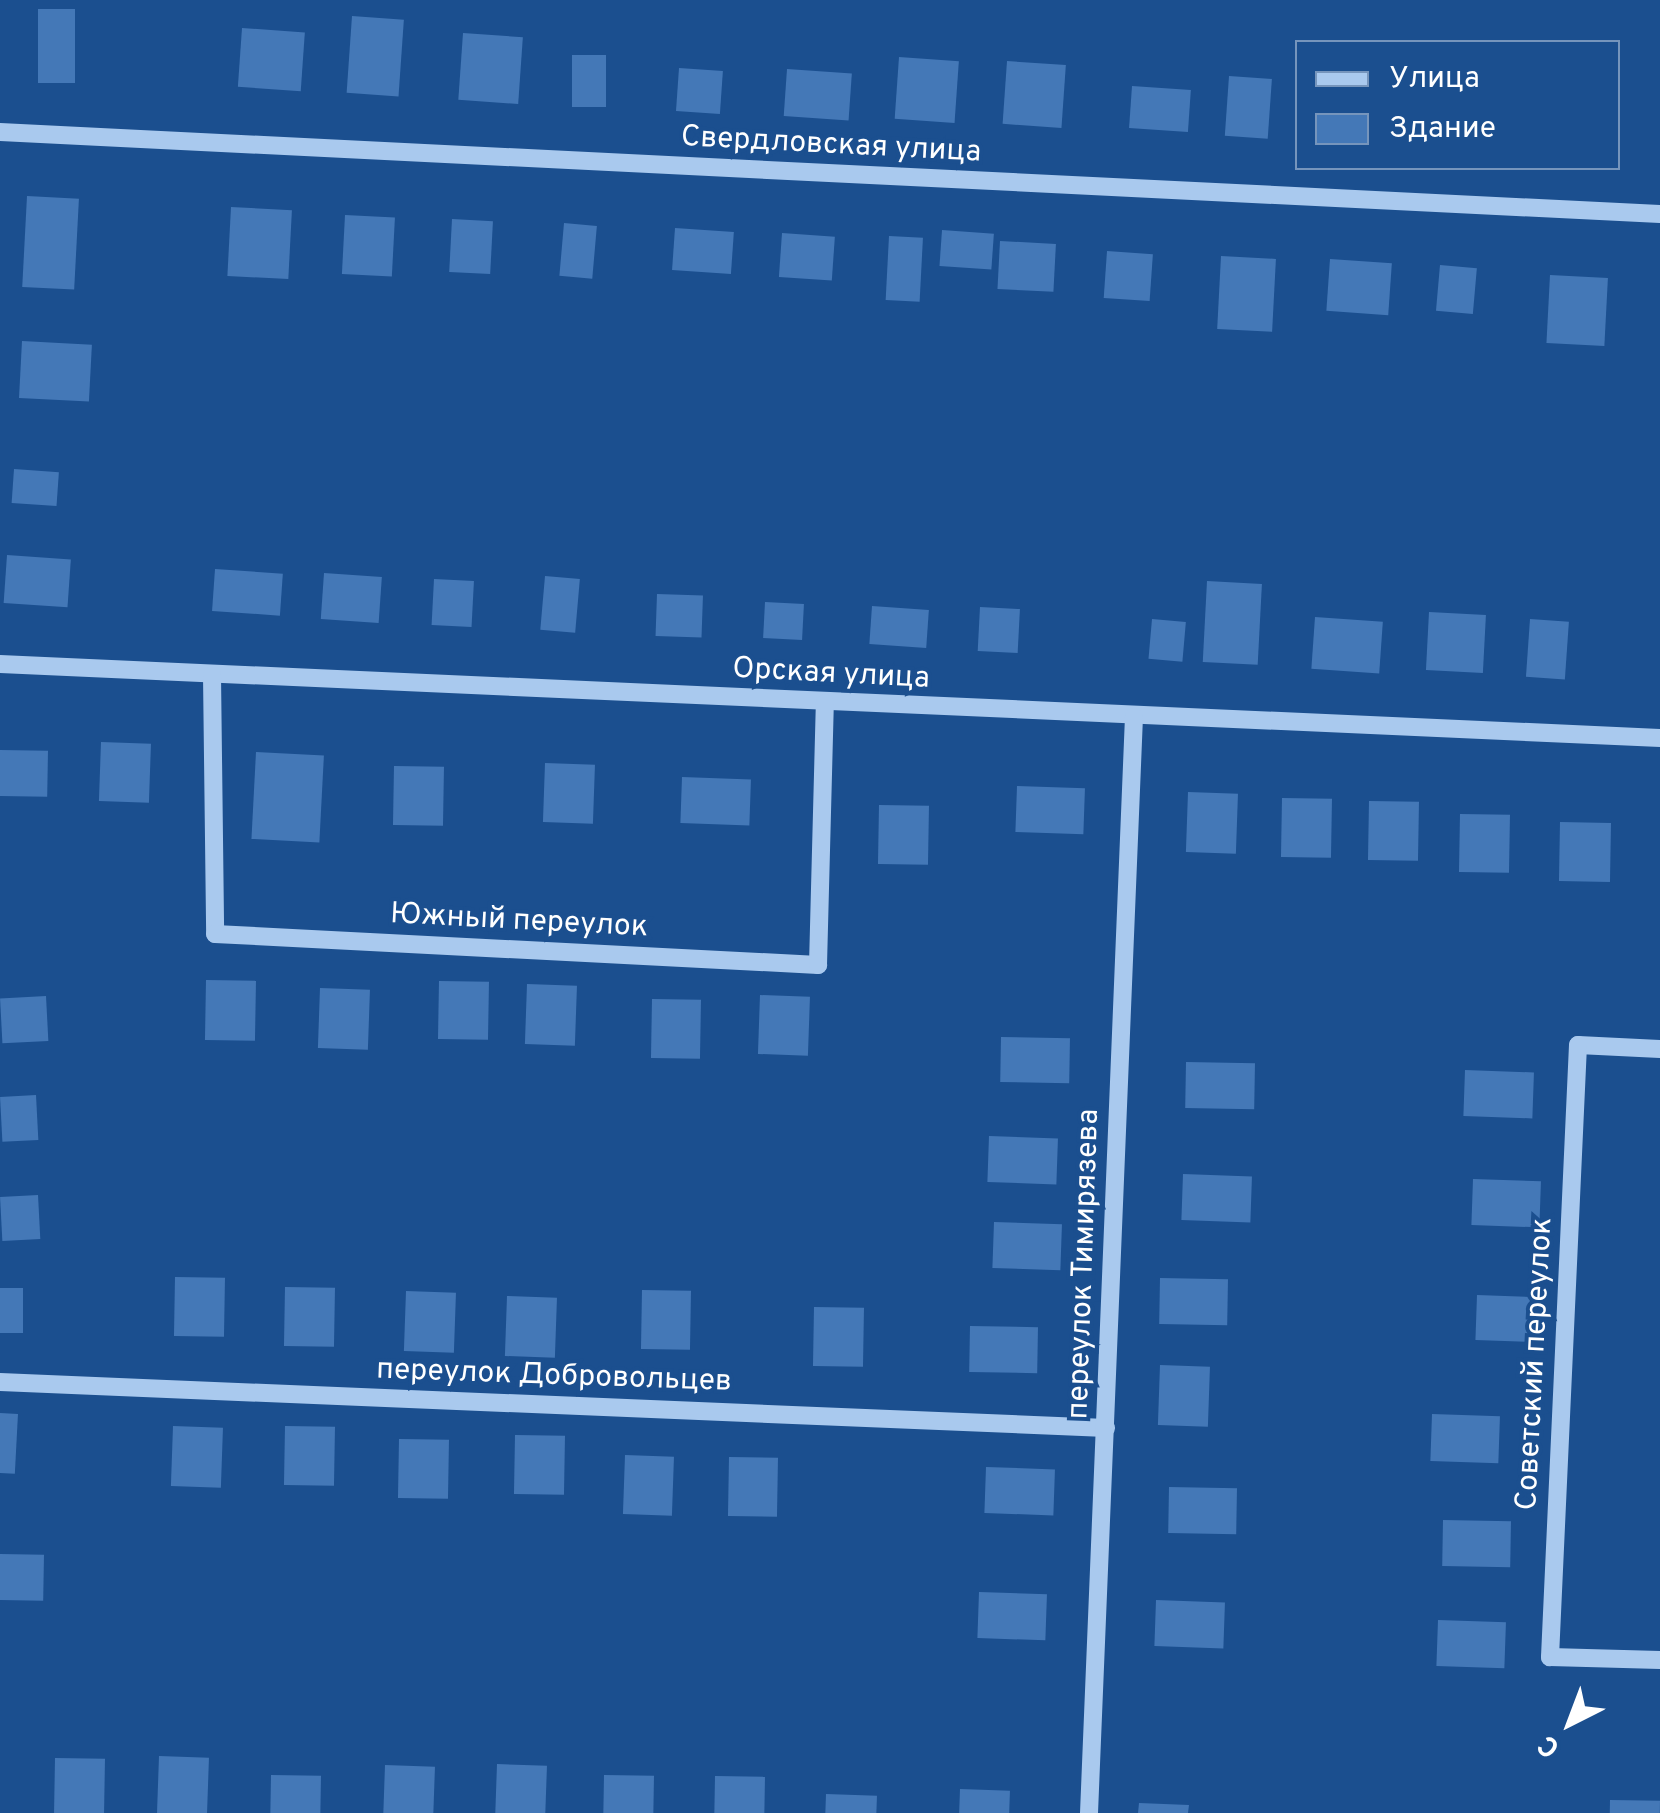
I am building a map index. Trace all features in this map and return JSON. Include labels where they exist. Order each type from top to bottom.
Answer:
[{"type":"street","name":"Свердловская улица","points":[[0,132],[1660,214]]},
{"type":"street","name":"Орская улица","points":[[0,664],[1660,738]]},
{"type":"street","name":"Южный переулок","points":[[212,675],[215,934],[818,965],[825,702]]},
{"type":"street","name":"переулок Тимирязева","points":[[1089,1813],[1134,717]]},
{"type":"street","name":"Советский переулок","points":[[1660,1048],[1578,1045],[1550,1657],[1660,1660]]},
{"type":"street","name":"переулок Добровольцев","points":[[0,1382],[1106,1428]]},
{"type":"building","points":[[38,9],[75,9],[75,83],[38,83]]},
{"type":"building","points":[[352,16],[404,20],[399,96],[347,93]]},
{"type":"building","points":[[242,28],[305,32],[301,91],[238,87]]},
{"type":"building","points":[[463,33],[523,37],[518,104],[458,100]]},
{"type":"building","points":[[572,55],[606,55],[606,107],[572,107]]},
{"type":"building","points":[[899,57],[959,61],[955,123],[895,119]]},
{"type":"building","points":[[1007,61],[1066,65],[1061,128],[1003,124]]},
{"type":"building","points":[[679,68],[723,71],[720,114],[676,111]]},
{"type":"building","points":[[787,69],[852,74],[849,120],[784,116]]},
{"type":"building","points":[[1229,76],[1272,79],[1268,139],[1225,136]]},
{"type":"building","points":[[1132,86],[1191,90],[1188,132],[1129,128]]},
{"type":"building","points":[[27,196],[79,199],[74,290],[22,287]]},
{"type":"building","points":[[231,207],[292,210],[288,279],[227,276]]},
{"type":"building","points":[[345,215],[395,218],[392,277],[342,274]]},
{"type":"building","points":[[452,219],[493,221],[490,274],[449,272]]},
{"type":"building","points":[[564,223],[597,226],[592,279],[559,276]]},
{"type":"building","points":[[675,228],[734,232],[731,274],[672,270]]},
{"type":"building","points":[[942,230],[994,234],[991,270],[939,266]]},
{"type":"building","points":[[782,233],[835,237],[832,281],[779,277]]},
{"type":"building","points":[[889,236],[923,238],[920,302],[886,300]]},
{"type":"building","points":[[1000,241],[1056,244],[1053,292],[997,289]]},
{"type":"building","points":[[1107,251],[1153,254],[1150,301],[1104,298]]},
{"type":"building","points":[[1221,256],[1276,259],[1272,332],[1217,329]]},
{"type":"building","points":[[1330,259],[1392,263],[1388,315],[1326,311]]},
{"type":"building","points":[[1440,265],[1477,268],[1473,314],[1436,311]]},
{"type":"building","points":[[1550,275],[1608,278],[1604,346],[1546,343]]},
{"type":"building","points":[[22,341],[92,345],[89,402],[19,398]]},
{"type":"building","points":[[14,469],[59,472],[57,506],[12,503]]},
{"type":"building","points":[[7,555],[71,559],[67,607],[4,603]]},
{"type":"building","points":[[215,569],[283,574],[280,616],[212,611]]},
{"type":"building","points":[[324,573],[382,577],[379,623],[321,619]]},
{"type":"building","points":[[545,576],[580,579],[575,633],[540,630]]},
{"type":"building","points":[[434,579],[474,581],[472,627],[432,625]]},
{"type":"building","points":[[1207,581],[1262,584],[1258,665],[1203,662]]},
{"type":"building","points":[[657,594],[703,596],[702,638],[656,636]]},
{"type":"building","points":[[765,602],[804,604],[802,640],[763,638]]},
{"type":"building","points":[[872,606],[929,610],[926,648],[869,644]]},
{"type":"building","points":[[980,607],[1020,609],[1018,653],[978,651]]},
{"type":"building","points":[[1429,612],[1486,615],[1483,673],[1426,670]]},
{"type":"building","points":[[1315,617],[1383,622],[1379,674],[1311,669]]},
{"type":"building","points":[[1152,619],[1186,622],[1182,662],[1149,659]]},
{"type":"building","points":[[1530,619],[1569,622],[1565,680],[1526,677]]},
{"type":"building","points":[[101,742],[151,744],[149,803],[99,801]]},
{"type":"building","points":[[0,750],[48,751],[47,797],[0,796]]},
{"type":"building","points":[[256,752],[324,756],[319,842],[251,839]]},
{"type":"building","points":[[545,763],[595,765],[593,824],[543,822]]},
{"type":"building","points":[[394,766],[444,767],[443,826],[393,825]]},
{"type":"building","points":[[682,777],[751,779],[749,825],[680,823]]},
{"type":"building","points":[[1017,786],[1085,788],[1083,834],[1015,832]]},
{"type":"building","points":[[1188,792],[1238,794],[1236,854],[1186,852]]},
{"type":"building","points":[[1282,798],[1332,799],[1331,858],[1281,857]]},
{"type":"building","points":[[1369,801],[1419,802],[1418,861],[1368,860]]},
{"type":"building","points":[[879,805],[929,806],[928,865],[878,864]]},
{"type":"building","points":[[1460,814],[1510,815],[1509,873],[1459,872]]},
{"type":"building","points":[[1560,822],[1611,823],[1610,882],[1559,881]]},
{"type":"building","points":[[206,980],[256,981],[255,1041],[205,1040]]},
{"type":"building","points":[[439,981],[489,982],[488,1040],[438,1039]]},
{"type":"building","points":[[527,984],[577,986],[575,1046],[525,1044]]},
{"type":"building","points":[[320,988],[370,990],[368,1050],[318,1048]]},
{"type":"building","points":[[760,995],[810,997],[808,1056],[758,1054]]},
{"type":"building","points":[[46,996],[48,1041],[2,1043],[0,998]]},
{"type":"building","points":[[652,999],[701,1000],[700,1059],[651,1058]]},
{"type":"building","points":[[1001,1037],[1070,1038],[1069,1083],[1000,1082]]},
{"type":"building","points":[[1186,1062],[1255,1063],[1254,1109],[1185,1108]]},
{"type":"building","points":[[1465,1070],[1534,1072],[1532,1118],[1463,1116]]},
{"type":"building","points":[[36,1095],[38,1140],[2,1142],[0,1097]]},
{"type":"building","points":[[989,1136],[1058,1138],[1056,1184],[987,1182]]},
{"type":"building","points":[[1183,1174],[1252,1176],[1250,1222],[1181,1220]]},
{"type":"building","points":[[1473,1179],[1541,1181],[1539,1227],[1471,1225]]},
{"type":"building","points":[[38,1195],[40,1239],[2,1241],[0,1197]]},
{"type":"building","points":[[994,1222],[1062,1224],[1060,1270],[992,1268]]},
{"type":"building","points":[[175,1277],[225,1278],[224,1337],[174,1336]]},
{"type":"building","points":[[1160,1278],[1228,1279],[1227,1325],[1159,1324]]},
{"type":"building","points":[[285,1287],[335,1288],[334,1347],[284,1346]]},
{"type":"building","points":[[0,1288],[23,1288],[23,1333],[0,1333]]},
{"type":"building","points":[[642,1290],[691,1291],[690,1350],[641,1349]]},
{"type":"building","points":[[406,1291],[456,1293],[454,1353],[404,1351]]},
{"type":"building","points":[[1477,1295],[1546,1297],[1544,1342],[1475,1340]]},
{"type":"building","points":[[507,1296],[557,1298],[555,1358],[505,1356]]},
{"type":"building","points":[[814,1307],[864,1308],[863,1367],[813,1366]]},
{"type":"building","points":[[970,1326],[1038,1327],[1037,1373],[969,1372]]},
{"type":"building","points":[[1160,1365],[1210,1367],[1208,1427],[1158,1425]]},
{"type":"building","points":[[0,1413],[18,1414],[15,1474],[0,1473]]},
{"type":"building","points":[[1432,1414],[1500,1416],[1498,1463],[1430,1461]]},
{"type":"building","points":[[173,1426],[223,1428],[221,1488],[171,1486]]},
{"type":"building","points":[[285,1426],[335,1427],[334,1486],[284,1485]]},
{"type":"building","points":[[515,1435],[565,1436],[564,1495],[514,1494]]},
{"type":"building","points":[[399,1439],[449,1440],[448,1499],[398,1498]]},
{"type":"building","points":[[625,1455],[674,1457],[672,1516],[623,1514]]},
{"type":"building","points":[[729,1457],[778,1458],[777,1517],[728,1516]]},
{"type":"building","points":[[986,1467],[1055,1469],[1053,1515],[984,1513]]},
{"type":"building","points":[[1169,1487],[1237,1488],[1236,1534],[1168,1533]]},
{"type":"building","points":[[1443,1520],[1511,1521],[1510,1567],[1442,1566]]},
{"type":"building","points":[[0,1554],[44,1555],[43,1601],[0,1600]]},
{"type":"building","points":[[979,1592],[1047,1594],[1045,1640],[977,1638]]},
{"type":"building","points":[[1156,1600],[1225,1602],[1223,1648],[1154,1646]]},
{"type":"building","points":[[1438,1620],[1506,1622],[1504,1668],[1436,1666]]},
{"type":"building","points":[[159,1756],[209,1758],[207,1813],[157,1813]]},
{"type":"building","points":[[55,1758],[105,1759],[104,1813],[54,1813]]},
{"type":"building","points":[[497,1764],[547,1766],[545,1813],[495,1813]]},
{"type":"building","points":[[385,1765],[435,1767],[433,1813],[383,1813]]},
{"type":"building","points":[[271,1775],[321,1776],[320,1813],[270,1813]]},
{"type":"building","points":[[604,1775],[654,1776],[653,1813],[603,1813]]},
{"type":"building","points":[[715,1776],[765,1777],[764,1813],[714,1813]]},
{"type":"building","points":[[960,1789],[1010,1791],[1009,1813],[959,1813]]},
{"type":"building","points":[[826,1794],[877,1796],[876,1813],[825,1813]]},
{"type":"building","points":[[1610,1800],[1660,1801],[1660,1813],[1610,1813]]},
{"type":"building","points":[[1139,1803],[1189,1805],[1188,1813],[1138,1813]]}]
